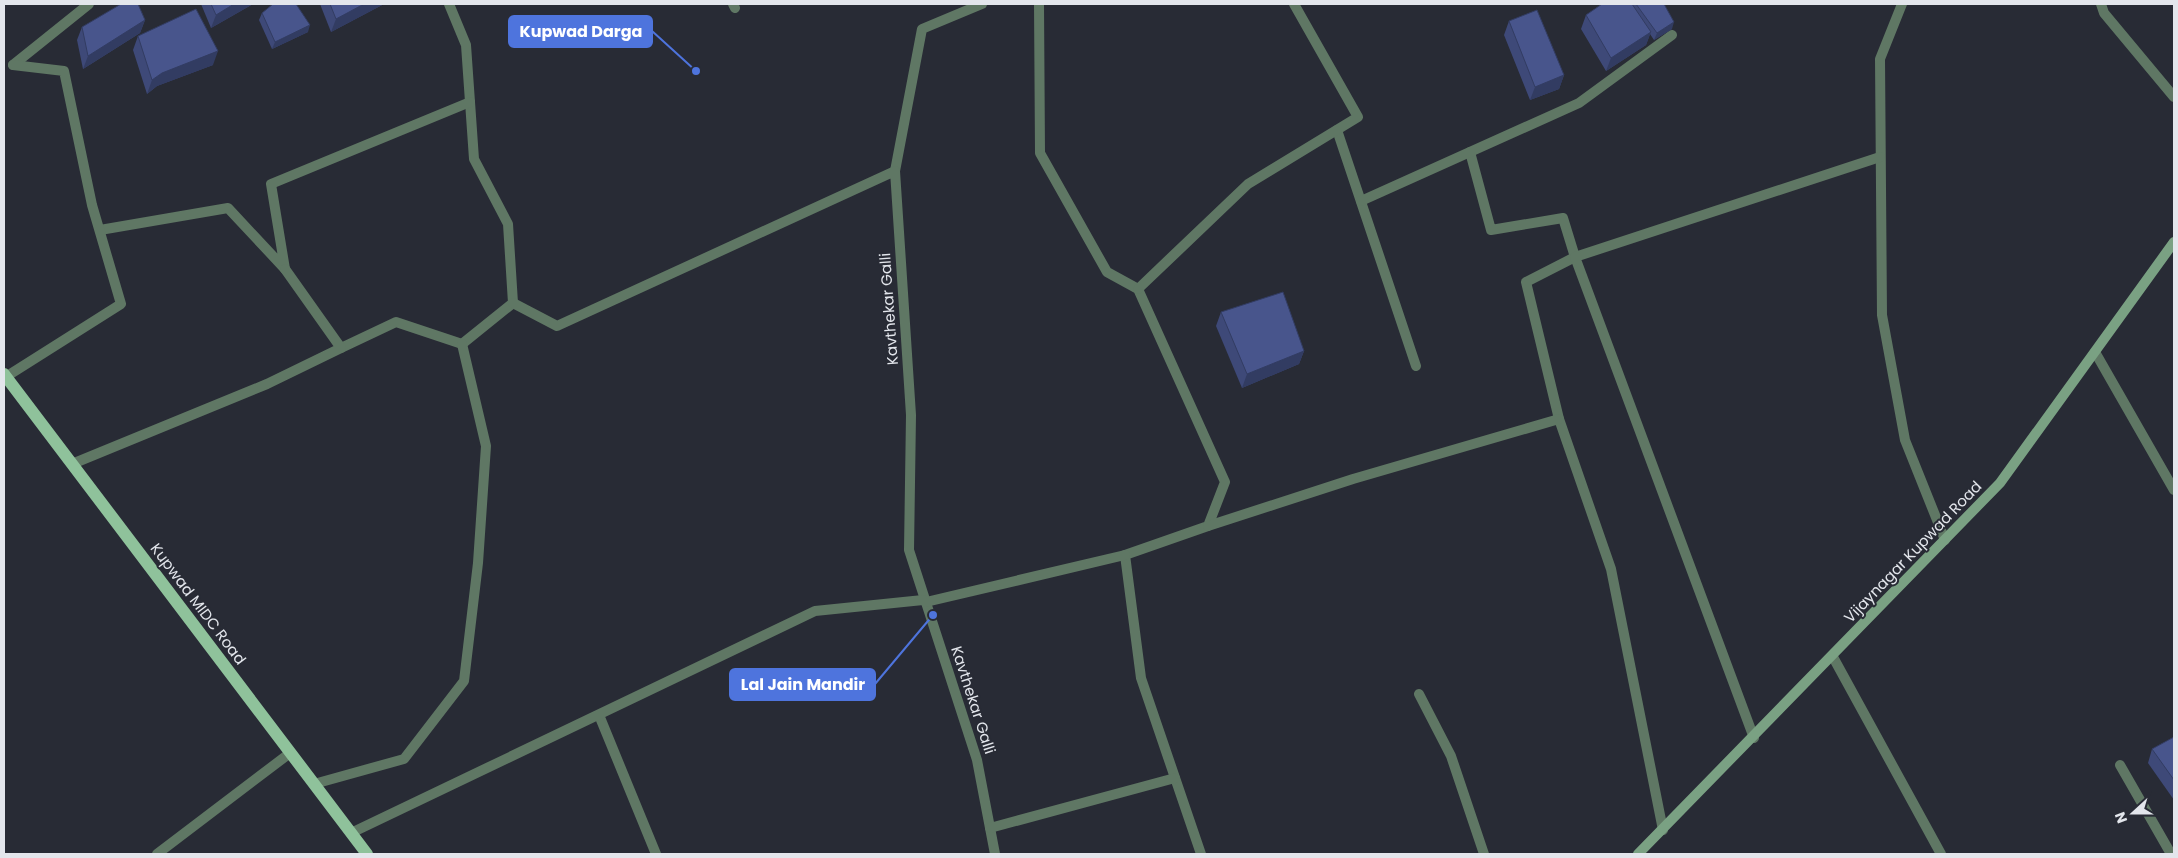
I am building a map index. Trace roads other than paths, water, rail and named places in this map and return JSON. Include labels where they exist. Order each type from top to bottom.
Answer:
[{"type":"main road","name":"Kupwad MIDC Road","points":[[5,376],[367,854]]},
{"type":"street","points":[[5,376],[121,304],[92,205],[64,71],[12,64],[89,4]]},
{"type":"street","points":[[449,4],[466,45],[474,159],[508,224],[513,303]]},
{"type":"street","points":[[964,7],[982,4]]},
{"type":"street","points":[[1039,4],[1040,153],[1107,272],[1138,289],[1225,482],[1208,526]]},
{"type":"street","points":[[1138,289],[1248,184],[1358,117],[1294,4]]},
{"type":"street","points":[[1902,4],[1880,59],[1882,315],[1905,440],[1945,540]]},
{"type":"street","points":[[2100,4],[2104,12],[2174,97]]},
{"type":"street","name":"Kavthekar Galli","points":[[964,7],[922,29],[895,170],[911,415],[909,550],[976,760],[995,854]]},
{"type":"street","points":[[1361,200],[1579,103],[1672,35]]},
{"type":"street","points":[[285,270],[271,184],[470,102]]},
{"type":"street","points":[[1337,130],[1416,366]]},
{"type":"street","points":[[1470,152],[1491,230],[1564,218],[1576,258],[1754,738]]},
{"type":"street","points":[[1663,830],[1611,569],[1559,419],[1526,282],[1576,258],[1880,157]]},
{"type":"street","points":[[513,303],[557,326],[895,170]]},
{"type":"street","points":[[100,230],[228,208],[285,270],[341,348]]},
{"type":"street","name":"Vijaynagar Kupwad Road","points":[[1638,854],[1754,738],[2000,483],[2174,242]]},
{"type":"street","points":[[462,344],[513,303]]},
{"type":"street","points":[[72,464],[267,384],[396,322],[462,344]]},
{"type":"street","points":[[314,784],[404,759],[464,681],[478,563],[486,446],[462,344]]},
{"type":"street","points":[[2095,352],[2174,490]]},
{"type":"street","points":[[351,833],[815,611],[924,600],[926,602],[1125,556],[1208,526],[1353,479],[1559,419]]},
{"type":"street","points":[[1125,556],[1141,678],[1201,854]]},
{"type":"street","points":[[1833,657],[1941,854]]},
{"type":"street","points":[[1418,694],[1451,756],[1484,854]]},
{"type":"street","points":[[599,715],[656,854]]},
{"type":"street","points":[[157,854],[290,753]]},
{"type":"street","points":[[2120,765],[2171,854]]},
{"type":"street","points":[[990,828],[1176,778]]},
{"type":"place","name":"Kupwad Darga","points":[[696,71]]},
{"type":"place","name":"Lal Jain Mandir","points":[[933,615]]}]
